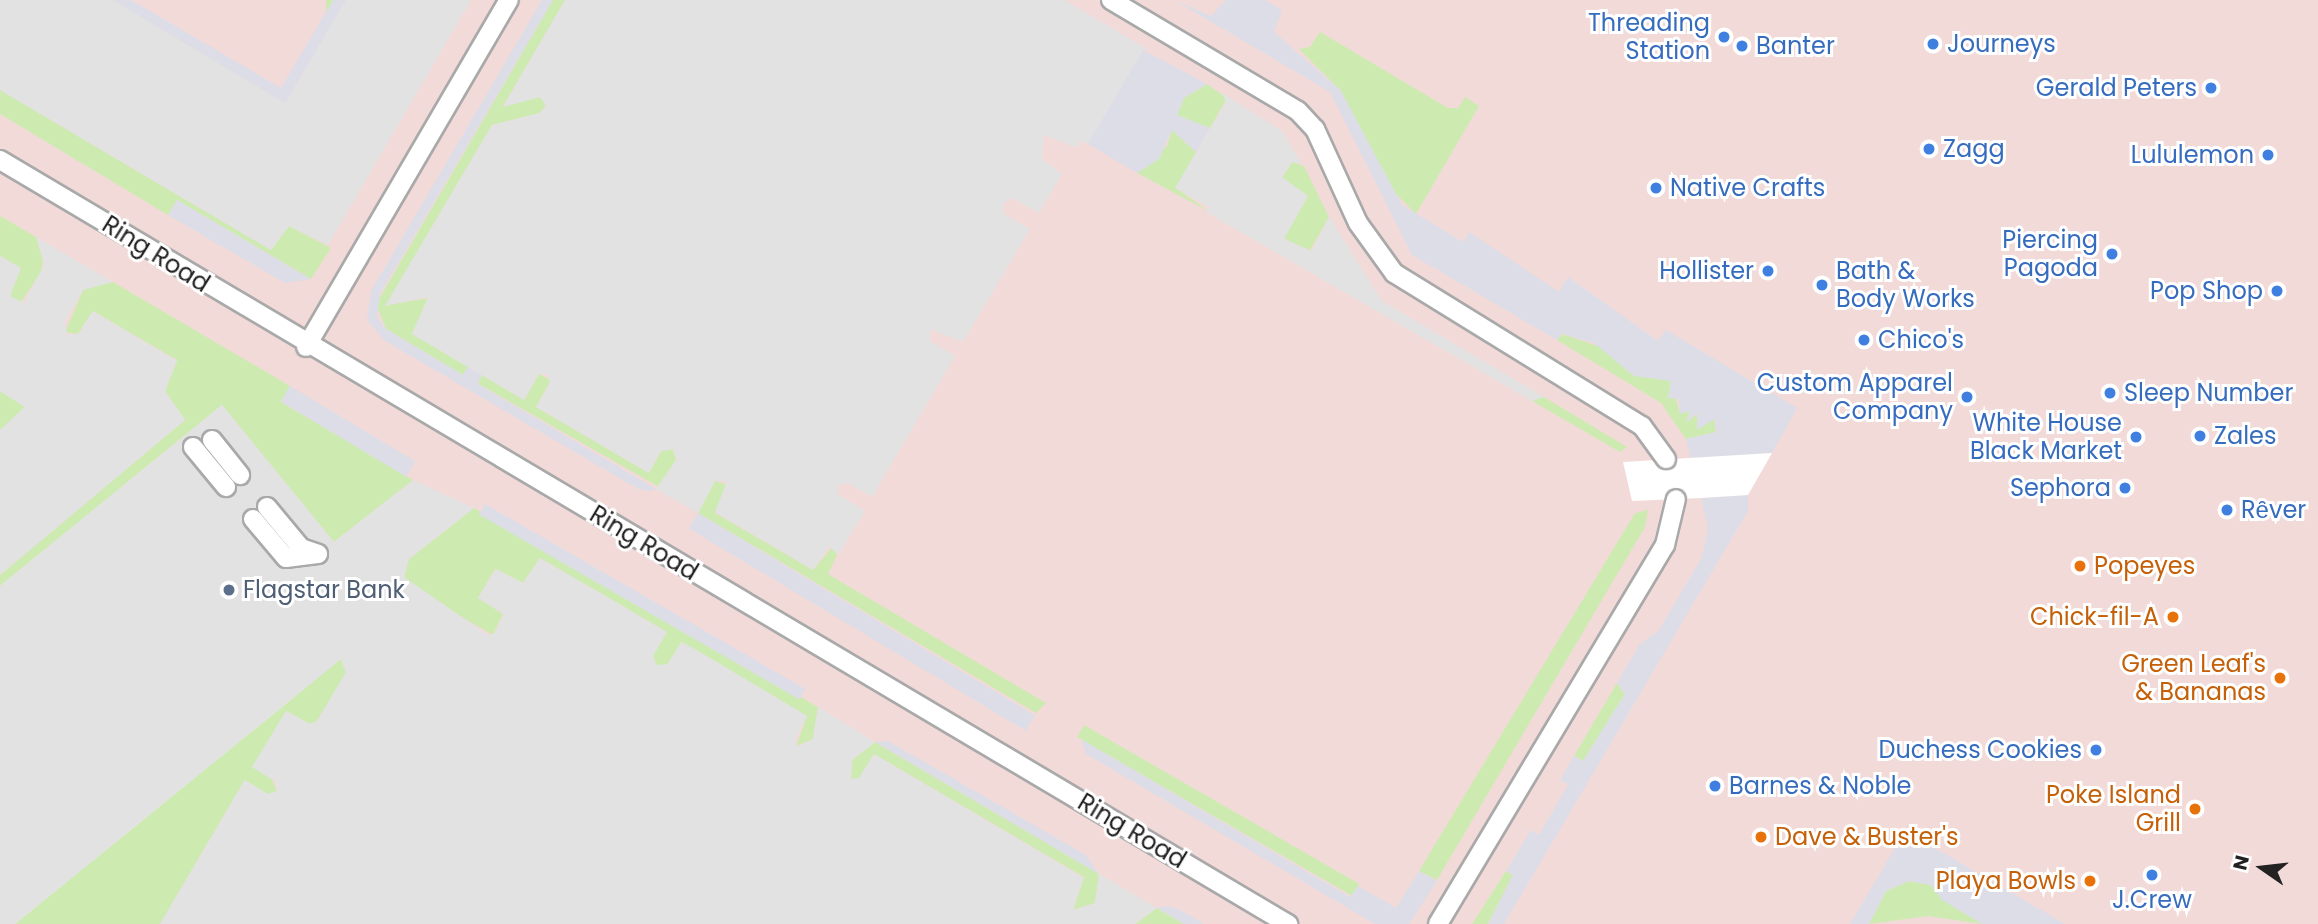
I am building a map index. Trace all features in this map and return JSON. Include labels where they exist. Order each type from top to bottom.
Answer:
[{"type":"lane","points":[[306,346],[509,0]]},
{"type":"lane","points":[[1111,0],[1298,111],[1315,129],[1371,244],[1394,273],[1642,426],[1666,460]]},
{"type":"lane","name":"Ring Road","points":[[0,160],[306,346],[1288,924]]},
{"type":"lane","points":[[212,440],[240,475]]},
{"type":"lane","points":[[193,447],[226,487]]},
{"type":"lane","points":[[1438,924],[1665,545],[1676,499]]},
{"type":"lane","points":[[260,513],[301,548],[318,554]]},
{"type":"shaded area","points":[[0,0],[2318,0],[2318,924],[15,924],[297,696],[222,405],[0,586]]},
{"type":"shaded area","points":[[0,0],[113,0],[285,103],[346,0],[471,0],[328,245],[289,226],[271,250],[0,90]]},
{"type":"shaded area","points":[[113,0],[131,0],[281,88],[333,0],[346,0],[285,103]]},
{"type":"shaded area","points":[[542,0],[553,0],[380,294],[377,317],[386,329],[463,375],[468,367],[482,375],[478,384],[656,489],[651,491],[638,489],[385,341],[367,320],[371,291]]},
{"type":"shaded area","points":[[565,0],[1064,0],[1149,50],[1143,50],[1088,144],[1081,141],[1077,148],[1044,135],[1042,159],[1062,174],[1039,213],[1012,198],[1003,204],[1004,214],[1030,229],[963,342],[930,329],[930,341],[955,356],[872,497],[848,483],[838,485],[838,494],[865,511],[838,555],[829,546],[813,570],[715,512],[727,481],[715,481],[698,513],[656,489],[676,460],[673,449],[661,451],[649,473],[536,407],[550,383],[547,374],[539,374],[524,400],[412,334],[428,297],[385,306],[492,125],[540,113],[546,105],[540,97],[503,107]]},
{"type":"shaded area","points":[[1174,0],[1211,16],[1226,0],[1265,0],[1282,10],[1274,32],[1341,91],[1402,205],[1463,242],[1469,232],[1559,292],[1568,277],[1658,341],[1666,330],[1797,408],[1772,453],[1691,459],[1686,439],[1716,432],[1715,419],[1697,430],[1697,414],[1686,422],[1690,411],[1680,414],[1679,399],[1668,398],[1671,381],[1634,376],[1594,343],[1562,334],[1557,340],[1412,255],[1330,92]]},
{"type":"shaded area","points":[[1143,50],[1207,84],[1184,98],[1177,115],[1210,128],[1196,152],[1172,130],[1159,159],[1137,173],[1088,144]]},
{"type":"shaded area","points":[[1222,93],[1282,131],[1302,164],[1292,162],[1282,177],[1308,196],[1284,239],[1312,251],[1329,217],[1382,301],[1544,397],[1532,401],[1206,212],[1209,207],[1175,188],[1226,102]]},
{"type":"shaded area","points":[[177,200],[311,279],[285,283],[168,215]]},
{"type":"shaded area","points":[[36,237],[113,282],[83,290],[65,321],[67,335],[78,334],[93,311],[177,361],[165,391],[185,420],[0,575],[0,430],[25,407],[0,391],[0,256],[21,268],[10,296],[24,303],[44,265]]},
{"type":"shaded area","points":[[290,386],[415,461],[406,477],[281,401]]},
{"type":"shaded area","points":[[222,405],[334,542],[413,480],[474,508],[409,559],[404,577],[488,635],[495,633],[504,614],[478,598],[496,569],[523,583],[540,558],[667,632],[653,656],[656,665],[668,664],[681,642],[695,649],[807,716],[795,740],[798,747],[813,739],[818,707],[875,742],[852,760],[851,779],[859,778],[874,754],[1084,878],[1073,910],[1095,903],[1099,874],[1157,908],[1135,924],[160,924],[245,780],[268,794],[277,791],[276,782],[252,767],[286,711],[310,724],[317,721],[346,672],[341,659],[15,924],[0,924],[0,586]]},
{"type":"shaded area","points":[[1748,495],[1748,511],[1504,924],[1488,924],[1513,875],[1506,871],[1531,830],[1539,835],[1568,785],[1560,780],[1574,756],[1583,761],[1625,694],[1617,683],[1639,645],[1659,630],[1702,557],[1708,528],[1701,498]]},
{"type":"shaded area","points":[[485,504],[805,689],[799,699],[479,514]]},
{"type":"shaded area","points":[[698,513],[1035,715],[1026,731],[689,528]]},
{"type":"shaded area","points":[[1081,739],[1350,897],[1358,886],[1396,908],[1419,871],[1437,881],[1409,924],[1375,924],[1086,754]]},
{"type":"shaded area","points":[[888,741],[1086,855],[1099,874],[875,742]]},
{"type":"shaded area","points":[[1905,831],[2065,924],[1982,924],[1942,900],[1931,885],[1909,881],[1886,891],[1869,924],[1850,924]]},
{"type":"shaded area","points":[[1167,906],[1204,924],[1184,924],[1157,908]]},
{"type":"green space","points":[[326,0],[333,0],[333,99],[326,99]]},
{"type":"green space","points":[[553,0],[565,0],[503,106],[540,97],[546,105],[540,113],[492,125],[386,305],[429,298],[412,334],[468,367],[463,375],[386,329],[376,304]]},
{"type":"green space","points":[[1320,32],[1448,108],[1458,108],[1465,97],[1479,106],[1416,214],[1390,188],[1341,91],[1299,49],[1310,47]]},
{"type":"green space","points":[[1207,84],[1227,98],[1210,128],[1199,128],[1177,115],[1184,98]]},
{"type":"green space","points":[[0,90],[271,250],[289,226],[331,248],[311,279],[177,200],[168,215],[0,114]]},
{"type":"green space","points":[[1172,130],[1196,152],[1176,188],[1210,212],[1137,173],[1167,146]]},
{"type":"green space","points":[[1292,162],[1304,166],[1329,217],[1309,252],[1284,238],[1308,196],[1282,178]]},
{"type":"green space","points":[[0,216],[36,237],[45,251],[41,272],[20,304],[10,296],[20,268],[0,256]]},
{"type":"green space","points":[[98,281],[113,282],[290,386],[281,402],[413,480],[334,542],[222,405],[0,586],[0,575],[185,420],[165,391],[177,360],[93,311],[78,334],[65,332],[83,290]]},
{"type":"green space","points":[[1562,334],[1601,347],[1630,373],[1671,381],[1680,413],[1690,411],[1687,422],[1697,414],[1714,419],[1716,432],[1686,439],[1661,403],[1557,340]]},
{"type":"green space","points":[[539,374],[551,380],[536,407],[649,473],[661,451],[673,449],[676,460],[659,487],[477,383],[482,375],[524,400]]},
{"type":"green space","points":[[0,391],[25,407],[0,430]]},
{"type":"green space","points":[[1539,396],[1627,447],[1620,452],[1532,401]]},
{"type":"green space","points":[[715,481],[729,485],[715,513],[813,570],[834,545],[838,553],[828,574],[1046,703],[1036,713],[698,513]]},
{"type":"green space","points":[[474,508],[818,707],[813,739],[796,746],[807,716],[682,642],[666,666],[656,665],[653,655],[667,632],[540,558],[523,583],[495,569],[478,598],[503,614],[493,635],[409,587],[404,577],[409,559]]},
{"type":"green space","points":[[1648,510],[1645,527],[1437,880],[1419,871],[1635,513]]},
{"type":"green space","points":[[341,659],[346,673],[317,721],[310,724],[286,711],[261,754],[277,791],[268,794],[244,781],[160,924],[15,924]]},
{"type":"green space","points":[[1617,683],[1625,694],[1583,761],[1574,756]]},
{"type":"green space","points":[[1084,725],[1359,884],[1352,896],[1077,737]]},
{"type":"green space","points":[[875,742],[1099,874],[1095,903],[1073,910],[1084,877],[874,754],[859,778],[851,779],[852,760]]},
{"type":"green space","points":[[1506,871],[1513,875],[1488,924],[1472,924]]},
{"type":"green space","points":[[1909,881],[1931,885],[1944,901],[1955,902],[1982,924],[1928,916],[1869,924],[1886,891]]},
{"type":"green space","points":[[1157,908],[1184,924],[1135,924]]},
{"type":"pier","points":[[1772,453],[1748,495],[1701,498],[1632,501],[1623,462]]},
{"type":"place","name":"Threading Station","points":[[1724,37]]},
{"type":"place","name":"Journeys","points":[[1933,44]]},
{"type":"place","name":"Banter","points":[[1742,46]]},
{"type":"place","name":"Gerald Peters","points":[[2211,88]]},
{"type":"place","name":"Zagg","points":[[1929,149]]},
{"type":"place","name":"Lululemon","points":[[2268,155]]},
{"type":"place","name":"Native Crafts","points":[[1656,188]]},
{"type":"place","name":"Piercing Pagoda","points":[[2112,254]]},
{"type":"place","name":"Hollister","points":[[1768,271]]},
{"type":"place","name":"Bath & Body Works","points":[[1822,285]]},
{"type":"place","name":"Pop Shop","points":[[2277,291]]},
{"type":"place","name":"Chico's","points":[[1864,340]]},
{"type":"place","name":"Sleep Number","points":[[2110,393]]},
{"type":"place","name":"Custom Apparel Company","points":[[1967,397]]},
{"type":"place","name":"Zales","points":[[2200,436]]},
{"type":"place","name":"White House Black Market","points":[[2136,437]]},
{"type":"place","name":"Sephora","points":[[2125,488]]},
{"type":"place","name":"Rȇver","points":[[2227,510]]},
{"type":"place","name":"Popeyes","points":[[2080,566]]},
{"type":"place","name":"Flagstar Bank","points":[[229,590]]},
{"type":"place","name":"Chick-fil-A","points":[[2173,617]]},
{"type":"place","name":"Green Leaf's & Bananas","points":[[2280,678]]},
{"type":"place","name":"Duchess Cookies","points":[[2096,750]]},
{"type":"place","name":"Barnes & Noble","points":[[1715,786]]},
{"type":"place","name":"Poke Island Grill","points":[[2195,809]]},
{"type":"place","name":"Dave & Buster's","points":[[1761,837]]},
{"type":"place","name":"J.Crew","points":[[2152,875]]},
{"type":"place","name":"Playa Bowls","points":[[2090,881]]}]
